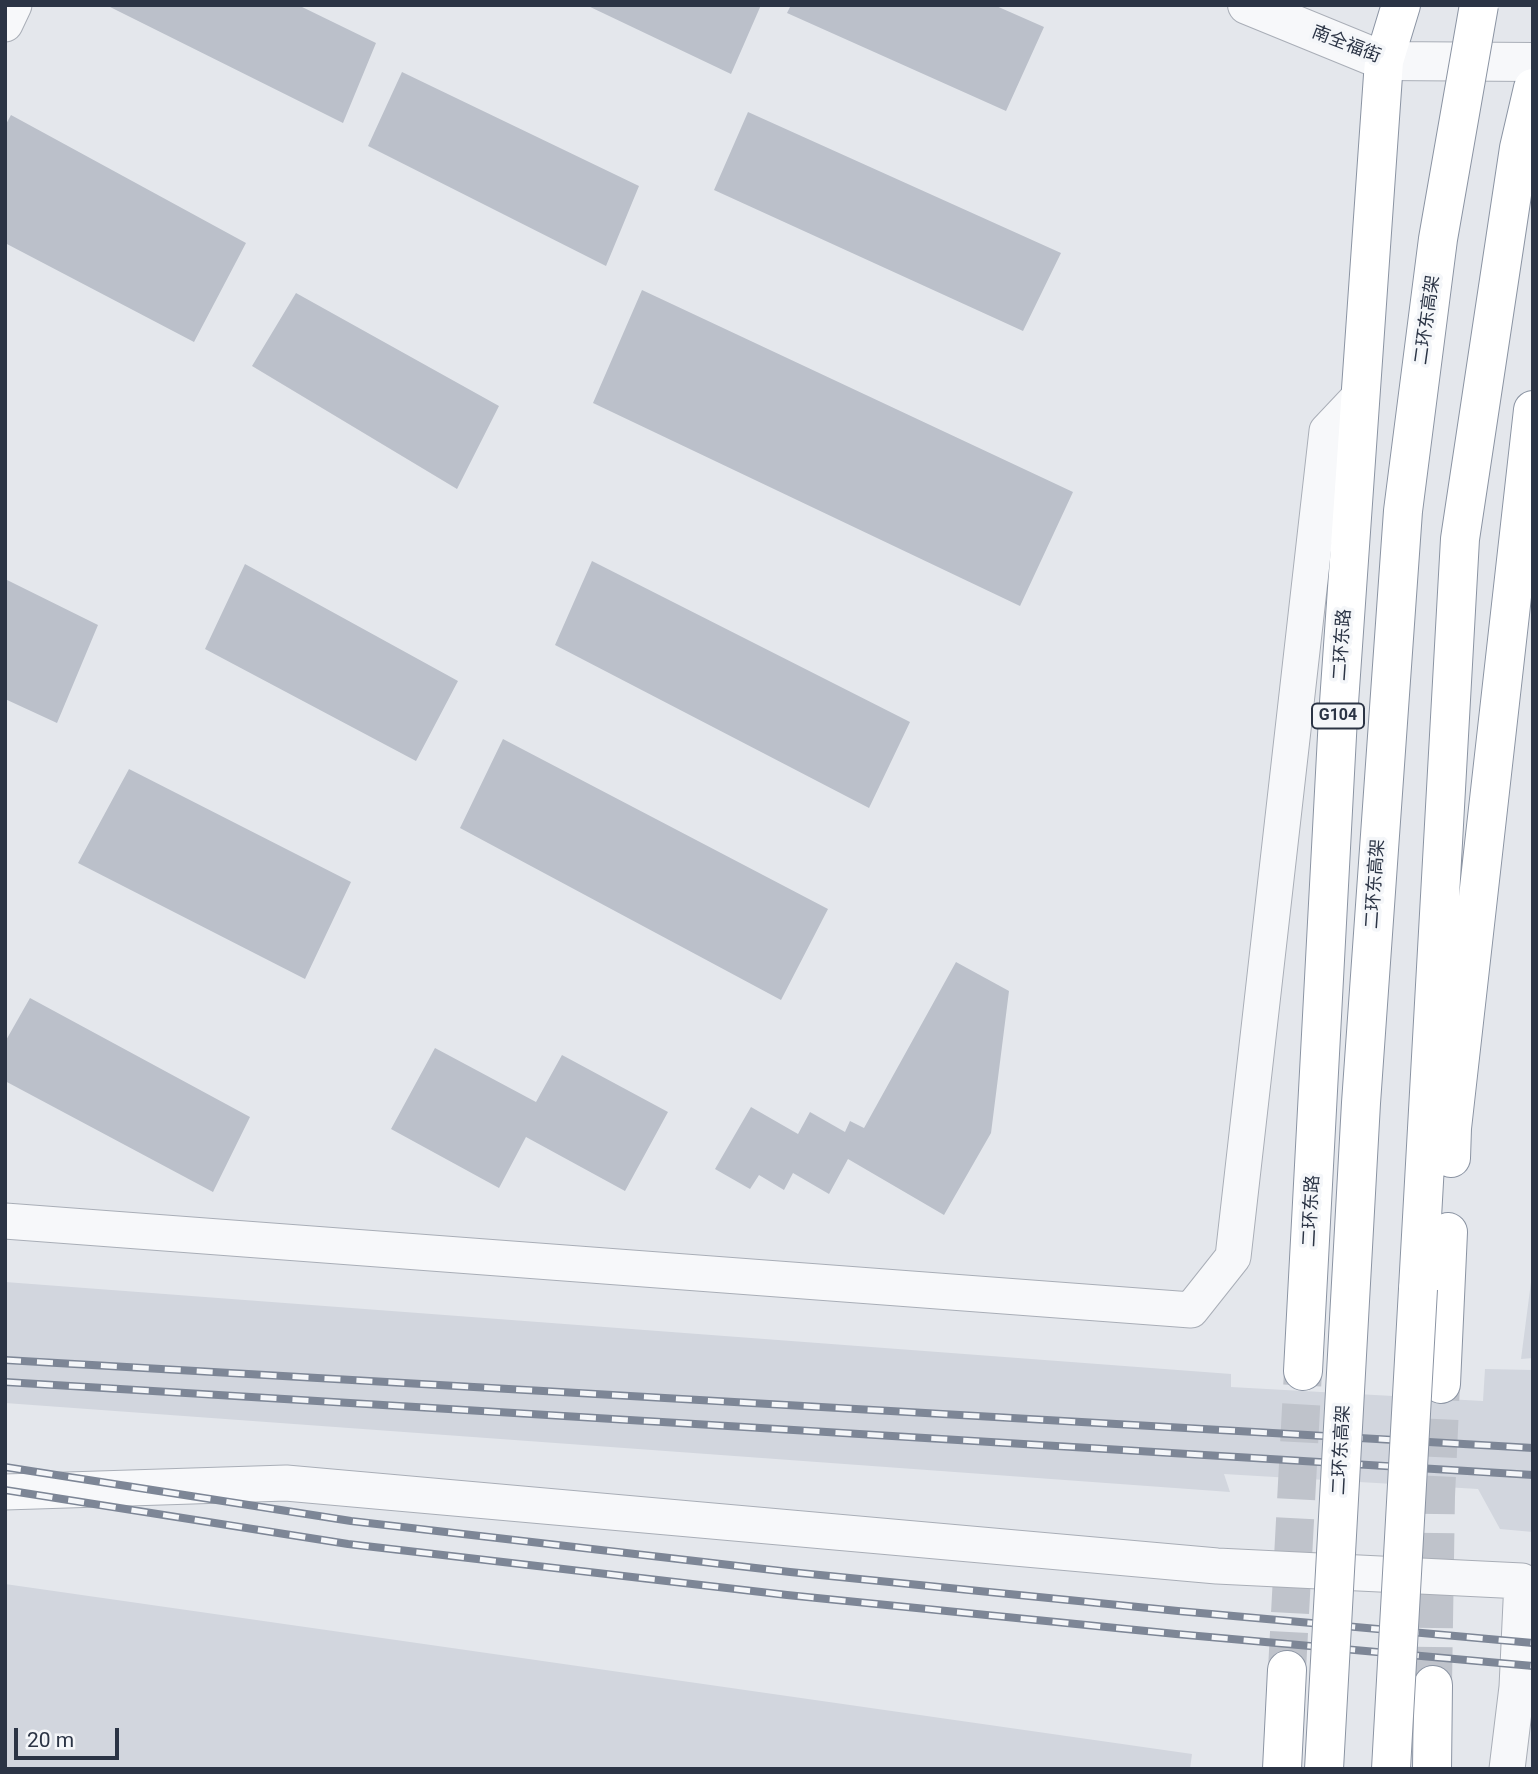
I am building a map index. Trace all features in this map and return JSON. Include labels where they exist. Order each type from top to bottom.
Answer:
[{"type":"highway","name":"二环东路","points":[[1303,1371],[1338,717],[1384,61],[1401,5]]},
{"type":"highway","name":"二环东高架","points":[[1324,1769],[1361,1103],[1402,510],[1438,240],[1479,5]]},
{"type":"highway","points":[[1391,1769],[1460,540],[1519,148],[1533,88]]},
{"type":"highway","points":[[1441,1384],[1452,1128],[1533,410]]},
{"type":"highway","points":[[1282,1769],[1287,1670]]},
{"type":"highway","points":[[1432,1769],[1433,1685]]},
{"type":"street","points":[[5,23],[14,5]]},
{"type":"street","name":"南全福街","points":[[1247,5],[1384,61],[1533,62]]},
{"type":"street","points":[[5,1221],[1191,1310],[1233,1257],[1327,431],[1360,396]]},
{"type":"street","points":[[5,1492],[286,1483],[1217,1566],[1522,1581],[1517,1687],[1507,1769]]},
{"type":"shaded area","points":[[1533,1267],[1533,1358],[1521,1359]]},
{"type":"shaded area","points":[[5,1282],[1231,1374],[1231,1387],[1483,1401],[1485,1369],[1533,1370],[1533,1532],[1500,1529],[1478,1489],[1224,1474],[1230,1492],[5,1403]]},
{"type":"shaded area","points":[[5,1584],[1192,1754],[1190,1769],[5,1769]]},
{"type":"building","points":[[106,5],[298,5],[376,43],[343,123]]},
{"type":"building","points":[[586,5],[761,5],[731,74]]},
{"type":"building","points":[[791,5],[994,5],[1044,27],[1006,111],[787,13]]},
{"type":"building","points":[[402,72],[639,186],[606,266],[368,146]]},
{"type":"building","points":[[748,112],[1061,253],[1023,331],[714,190]]},
{"type":"building","points":[[11,115],[246,243],[194,342],[5,243],[5,126]]},
{"type":"building","points":[[642,290],[1073,492],[1020,606],[593,403]]},
{"type":"building","points":[[296,293],[499,406],[457,489],[252,366]]},
{"type":"building","points":[[592,561],[910,722],[869,808],[555,645]]},
{"type":"building","points":[[245,564],[458,681],[416,761],[205,649]]},
{"type":"building","points":[[5,579],[98,625],[57,723],[5,699]]},
{"type":"building","points":[[503,739],[828,909],[781,1000],[460,828]]},
{"type":"building","points":[[129,769],[351,882],[305,979],[78,863]]},
{"type":"building","points":[[956,962],[1009,991],[991,1133],[944,1215],[848,1159],[829,1194],[793,1173],[784,1190],[759,1175],[750,1189],[715,1169],[751,1107],[798,1134],[810,1112],[845,1132],[850,1121],[864,1128]]},
{"type":"building","points":[[30,998],[250,1117],[213,1192],[5,1081],[5,1042]]},
{"type":"building","points":[[435,1048],[536,1102],[562,1055],[668,1112],[625,1191],[526,1137],[499,1188],[391,1129]]},
{"type":"tunnel","points":[[1287,1670],[1303,1371]]},
{"type":"tunnel","points":[[1433,1685],[1441,1384]]},
{"type":"railway","points":[[5,1360],[1533,1448]]},
{"type":"railway","points":[[5,1382],[1533,1475]]},
{"type":"railway","points":[[5,1467],[351,1521],[790,1572],[1533,1643]]},
{"type":"railway","points":[[5,1490],[348,1544],[787,1595],[1533,1666]]}]
